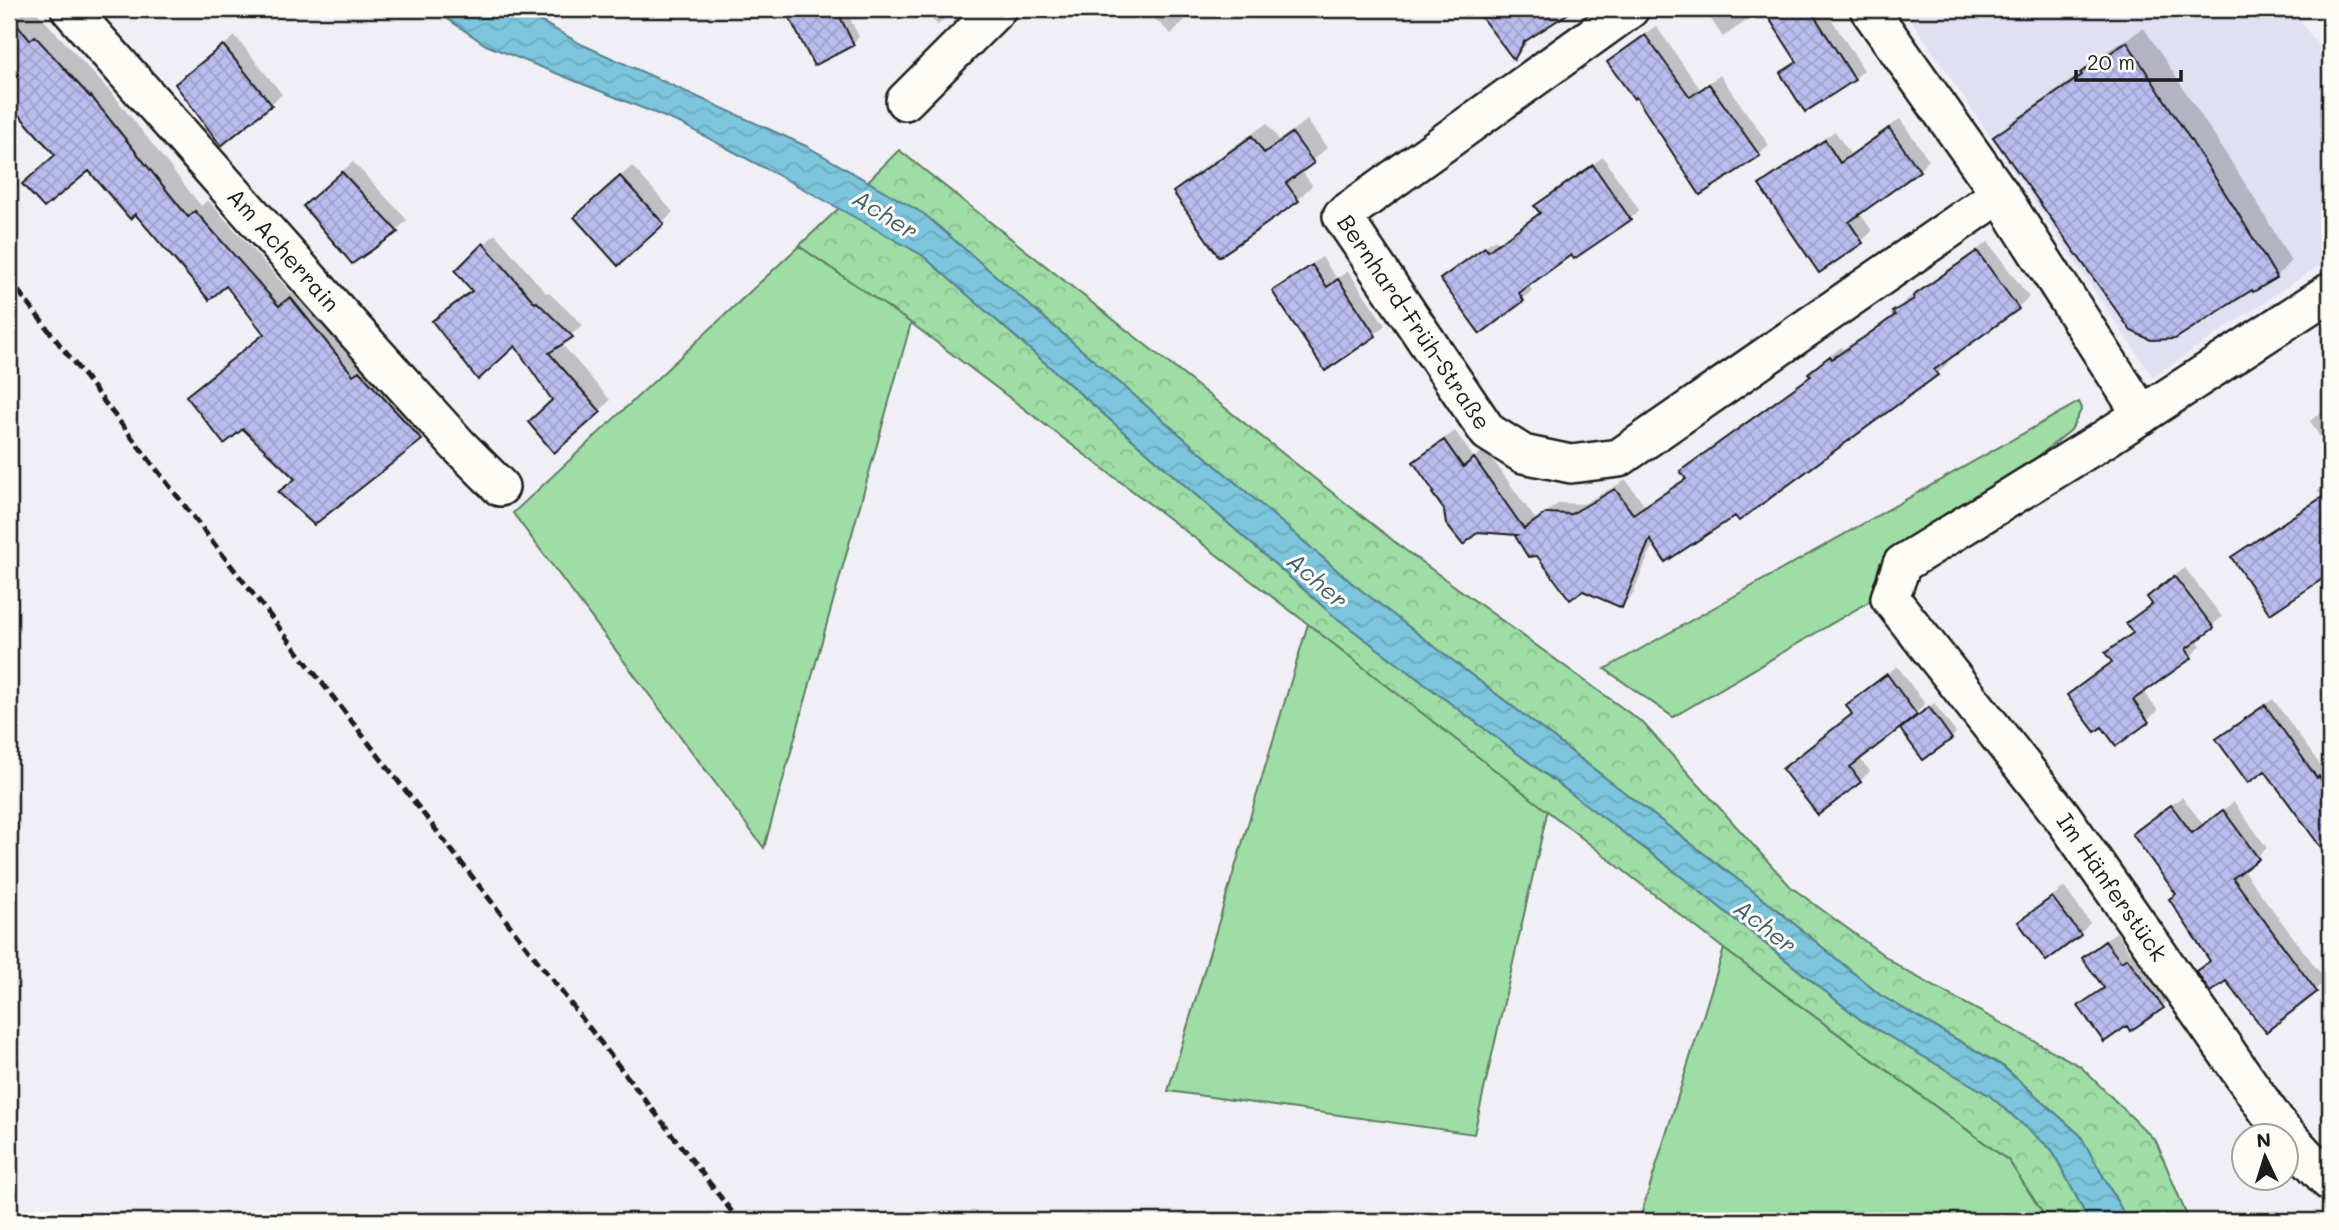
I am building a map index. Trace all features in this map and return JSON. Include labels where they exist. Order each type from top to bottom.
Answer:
[{"type":"street","name":"Am Acherrain","points":[[70,9],[458,445],[500,487]]},
{"type":"street","points":[[905,101],[997,9]]},
{"type":"street","name":"Bernhard-Früh-Straße","points":[[1630,9],[1342,216],[1488,432],[1523,454],[1571,464],[1619,458],[2000,194]]},
{"type":"street","points":[[1869,9],[2000,194],[2142,415],[2330,292]]},
{"type":"street","name":"Im Hänferstück","points":[[2142,415],[1902,564],[1890,598],[2062,816],[2279,1127],[2330,1182]]},
{"type":"shaded area","points":[[1904,9],[2292,9],[2330,62],[2330,258],[2153,377]]},
{"type":"green space","points":[[899,150],[1405,550],[1643,723],[1791,887],[1904,970],[2080,1066],[2156,1141],[2189,1221],[2128,1221],[2080,1135],[2003,1066],[1880,995],[1780,912],[1353,584],[924,214],[867,182]]},
{"type":"green space","points":[[839,208],[922,255],[1334,616],[1668,866],[1861,1020],[1989,1095],[2052,1150],[2089,1221],[2048,1221],[2009,1161],[1724,949],[1308,624],[911,323],[799,246]]},
{"type":"green space","points":[[799,246],[911,323],[764,848],[513,513]]},
{"type":"green space","points":[[2079,402],[2082,408],[2071,430],[2031,462],[2025,476],[1880,563],[1870,601],[1673,717],[1605,669]]},
{"type":"green space","points":[[1308,624],[1548,809],[1474,1134],[1168,1091]]},
{"type":"green space","points":[[1724,949],[2009,1161],[2048,1221],[1639,1221]]},
{"type":"water","name":"Acher","points":[[433,9],[519,9],[583,45],[806,146],[924,214],[1353,584],[1780,912],[1880,995],[2002,1066],[2080,1135],[2128,1221],[2089,1221],[2052,1150],[1989,1095],[1861,1020],[1668,866],[1334,616],[922,255],[682,124],[486,45]]},
{"type":"building","points":[[785,9],[836,9],[854,45],[814,66]]},
{"type":"building","points":[[1475,9],[1575,9],[1524,42],[1514,60]]},
{"type":"building","points":[[1763,9],[1810,9],[1855,80],[1805,112],[1780,73],[1797,62]]},
{"type":"building","points":[[9,16],[30,40],[35,36],[91,96],[188,217],[195,211],[279,306],[290,297],[353,375],[359,371],[422,440],[314,525],[278,492],[295,479],[243,429],[224,444],[186,396],[264,334],[226,286],[209,300],[135,214],[130,219],[89,171],[44,208],[22,184],[55,155],[9,104]]},
{"type":"building","points":[[1645,35],[1690,97],[1709,84],[1760,156],[1700,195],[1636,97],[1634,99],[1607,62]]},
{"type":"building","points":[[2127,42],[2277,278],[2253,292],[2252,290],[2175,339],[2151,340],[2131,331],[1993,137]]},
{"type":"building","points":[[223,45],[272,105],[221,146],[175,84]]},
{"type":"building","points":[[1889,128],[1920,171],[1849,222],[1863,243],[1819,273],[1759,185],[1825,140],[1840,163]]},
{"type":"building","points":[[1292,133],[1314,163],[1286,183],[1299,201],[1219,257],[1173,192],[1252,136],[1264,153]]},
{"type":"building","points":[[1593,165],[1631,220],[1574,259],[1571,255],[1519,293],[1524,301],[1480,334],[1440,279],[1485,247],[1488,251],[1540,213],[1534,206]]},
{"type":"building","points":[[342,172],[398,232],[352,264],[303,206]]},
{"type":"building","points":[[620,176],[664,224],[618,266],[574,217]]},
{"type":"building","points":[[483,243],[535,303],[573,337],[549,353],[601,412],[554,453],[528,422],[552,400],[515,346],[478,380],[432,321],[472,291],[455,271]]},
{"type":"building","points":[[1977,251],[2019,309],[1934,370],[1938,375],[1739,521],[1735,516],[1665,562],[1650,539],[1622,608],[1583,591],[1570,600],[1537,556],[1528,557],[1515,536],[1517,535],[1478,532],[1463,545],[1446,524],[1444,510],[1413,462],[1444,440],[1463,467],[1474,458],[1524,529],[1546,513],[1571,514],[1615,489],[1633,514],[1686,479],[1680,471],[1811,376],[1808,373],[1830,356],[1832,359],[1863,338],[1895,315],[1892,312],[1914,299],[1913,296]]},
{"type":"building","points":[[1312,265],[1327,287],[1338,279],[1376,336],[1325,371],[1272,291]]},
{"type":"building","points":[[2330,492],[2330,574],[2270,614],[2231,557]]},
{"type":"building","points":[[2174,576],[2214,628],[2186,649],[2192,658],[2133,700],[2149,722],[2116,746],[2102,727],[2095,732],[2067,695],[2112,662],[2105,653],[2133,633],[2126,623],[2152,604],[2147,597]]},
{"type":"building","points":[[1887,674],[1917,715],[1850,767],[1861,782],[1818,815],[1782,769],[1852,714],[1846,705]]},
{"type":"building","points":[[2265,705],[2330,792],[2330,860],[2265,771],[2248,783],[2216,739]]},
{"type":"building","points":[[1929,707],[1952,739],[1923,760],[1900,729]]},
{"type":"building","points":[[2171,805],[2192,833],[2223,810],[2259,859],[2233,878],[2317,992],[2266,1032],[2226,981],[2210,992],[2196,971],[2210,961],[2169,899],[2176,894],[2132,834]]},
{"type":"building","points":[[2052,897],[2081,935],[2046,961],[2018,922]]},
{"type":"building","points":[[2105,941],[2121,962],[2127,958],[2164,1008],[2130,1031],[2127,1026],[2104,1042],[2078,1006],[2104,988],[2082,958]]},
{"type":"railway","points":[[9,279],[739,1221]]}]
